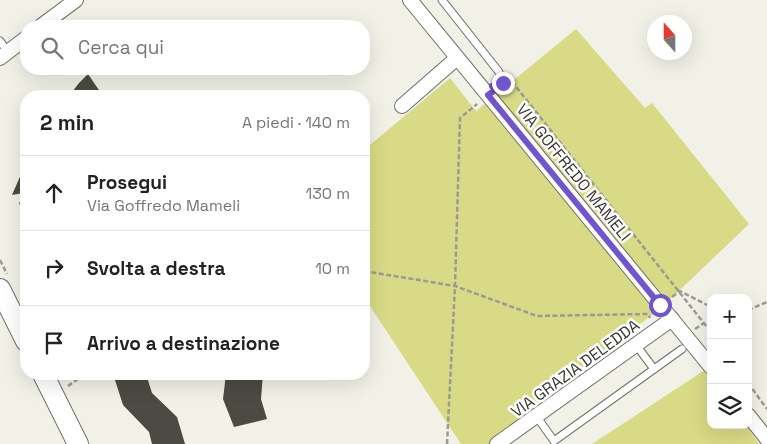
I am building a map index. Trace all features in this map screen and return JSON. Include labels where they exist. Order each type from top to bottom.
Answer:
[{"type":"street","points":[[49,20],[76,0]]},
{"type":"street","name":"VIA GOFFREDO MAMELI","points":[[410,0],[457,58],[490,90],[707,362]]},
{"type":"street","points":[[3,50],[20,41]]},
{"type":"street","points":[[402,106],[457,58]]},
{"type":"street","points":[[0,289],[20,329]]},
{"type":"street","name":"VIA GRAZIA DELEDDA","points":[[497,444],[672,319]]},
{"type":"street","points":[[46,380],[78,444]]},
{"type":"street","points":[[752,420],[767,439]]},
{"type":"lane","points":[[442,0],[499,72]]},
{"type":"lane","points":[[636,345],[654,369]]},
{"type":"lane","points":[[537,417],[554,441],[682,349]]},
{"type":"path","points":[[447,444],[455,286],[460,118],[490,90],[512,83],[707,327]]},
{"type":"path","points":[[370,272],[455,286],[537,316],[648,314],[680,292]]},
{"type":"path","points":[[680,292],[707,305]]},
{"type":"path","points":[[752,309],[767,302]]},
{"type":"path","points":[[648,314],[659,329]]},
{"type":"path","points":[[66,388],[77,380]]},
{"type":"path","points":[[749,384],[767,409]]},
{"type":"green space","points":[[576,29],[645,108],[652,103],[749,224],[660,309],[521,414],[527,424],[497,444],[461,444],[370,306],[370,145],[450,78],[476,111]]},
{"type":"green space","points":[[705,370],[707,373],[707,429],[749,429],[759,444],[592,444]]},
{"type":"building","points":[[89,75],[99,90],[74,90]]},
{"type":"building","points":[[20,177],[20,194],[12,195]]},
{"type":"building","points":[[115,380],[148,380],[152,393],[177,417],[185,444],[152,444],[149,432],[123,405]]},
{"type":"building","points":[[225,380],[263,380],[261,399],[267,419],[234,427],[223,399]]},
{"type":"route","points":[[503,83],[492,86],[495,90],[488,95],[660,305]]}]
